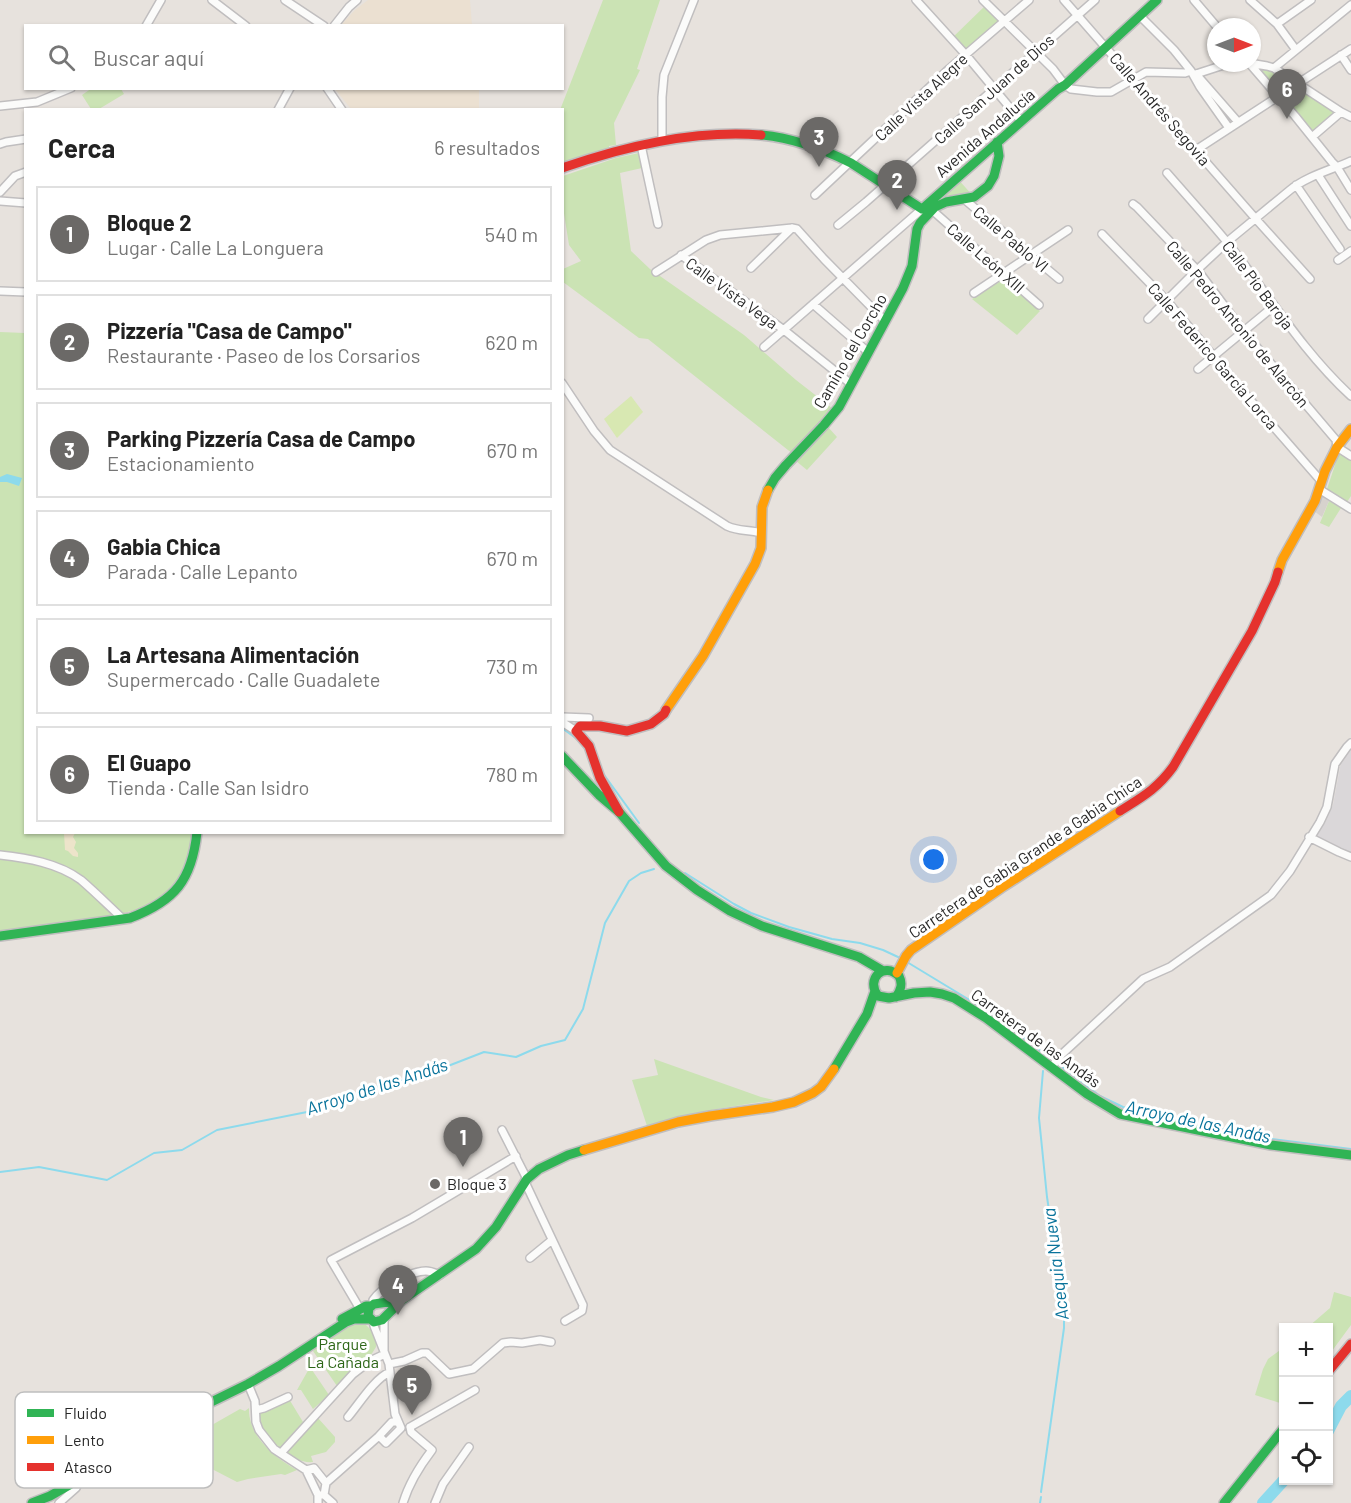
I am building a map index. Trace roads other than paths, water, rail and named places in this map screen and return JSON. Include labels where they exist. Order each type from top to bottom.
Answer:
[{"type":"street","points":[[147,24],[161,0]]},
{"type":"street","points":[[212,0],[243,24]]},
{"type":"street","points":[[285,0],[321,24]]},
{"type":"street","points":[[336,24],[357,0]]},
{"type":"street","points":[[662,141],[664,75],[694,0]]},
{"type":"street","points":[[916,0],[1021,121]]},
{"type":"street","points":[[983,0],[1071,89],[1111,92],[1146,72],[1194,74],[1207,70]]},
{"type":"street","name":"Calle Vista Alegre","points":[[815,195],[949,69],[1029,0]]},
{"type":"street","name":"Calle Andrés Segovia","points":[[1064,0],[1310,279]]},
{"type":"street","name":"Calle San Juan de Dios","points":[[838,225],[1095,0]]},
{"type":"street","name":"Avenida Andalucía","points":[[764,347],[843,278],[927,210],[997,142],[1065,85],[1157,0]]},
{"type":"street","points":[[1194,0],[1209,18]]},
{"type":"street","points":[[1250,0],[1277,24],[1296,50]]},
{"type":"street","points":[[1277,24],[1309,1]]},
{"type":"street","points":[[1274,68],[1351,5]]},
{"type":"street","points":[[1140,16],[1174,50],[1238,122]]},
{"type":"street","points":[[1196,150],[1351,49]]},
{"type":"street","points":[[1341,55],[1351,70]]},
{"type":"street","points":[[1261,65],[1274,68],[1351,117]]},
{"type":"street","points":[[1257,72],[1337,167],[1351,190]]},
{"type":"street","points":[[1194,74],[1200,87],[1229,128]]},
{"type":"street","points":[[0,106],[37,102],[66,90]]},
{"type":"street","points":[[279,108],[289,90]]},
{"type":"street","points":[[328,90],[341,108]]},
{"type":"street","points":[[1312,137],[1341,112]]},
{"type":"street","points":[[564,167],[611,152],[662,141],[715,134],[769,136],[789,139],[838,156],[927,210],[946,202],[979,194],[988,186],[994,176],[999,156],[997,142]]},
{"type":"street","points":[[0,144],[24,139]]},
{"type":"street","points":[[641,145],[658,224]]},
{"type":"street","points":[[1148,319],[1227,242],[1296,185],[1351,161]]},
{"type":"street","points":[[0,192],[15,176],[24,173]]},
{"type":"street","name":"Calle Pío Baroja","points":[[1167,173],[1227,242],[1296,336],[1336,383],[1351,396]]},
{"type":"street","points":[[1318,175],[1351,226]]},
{"type":"street","points":[[1296,185],[1340,249]]},
{"type":"street","name":"Calle Pablo VI","points":[[964,199],[1059,279]]},
{"type":"street","points":[[0,201],[24,203]]},
{"type":"street","name":"Calle Pedro Antonio de Alarcón","points":[[1133,204],[1197,270],[1244,332],[1335,440],[1338,447],[1351,456]]},
{"type":"street","name":"Calle León XIII","points":[[927,210],[1040,305]]},
{"type":"street","name":"Camino del Corcho","points":[[572,726],[591,722],[627,731],[651,724],[664,714],[703,656],[755,564],[761,548],[762,507],[766,494],[786,465],[839,407],[903,288],[912,266],[917,229],[927,210]]},
{"type":"street","points":[[751,267],[792,228]]},
{"type":"street","points":[[656,272],[706,240],[720,235],[797,229],[885,321]]},
{"type":"street","points":[[974,293],[1068,230]]},
{"type":"street","name":"Calle Federico García Lorca","points":[[1102,234],[1167,301],[1320,485],[1351,509]]},
{"type":"street","points":[[1338,260],[1351,251]]},
{"type":"street","name":"Calle Vista Vega","points":[[681,255],[784,330],[851,384]]},
{"type":"street","points":[[0,291],[24,292]]},
{"type":"street","points":[[813,304],[868,352]]},
{"type":"street","points":[[1197,369],[1275,306]]},
{"type":"street","points":[[564,386],[594,431],[610,450],[727,526],[739,531],[751,530],[761,533]]},
{"type":"street","name":"Carretera de Gabia Grande a Gabia Chica","points":[[897,973],[911,950],[1001,888],[1153,790],[1163,781],[1252,631],[1275,582],[1282,560],[1308,514],[1338,447],[1351,429]]},
{"type":"street","points":[[572,726],[588,729],[591,722]]},
{"type":"street","points":[[572,726],[594,756],[599,795]]},
{"type":"street","points":[[1051,1068],[1061,1055],[1143,979],[1170,967],[1271,895],[1290,871],[1320,822],[1327,807],[1335,764],[1351,743]]},
{"type":"street","points":[[564,758],[599,795],[619,812],[666,866],[697,890],[730,911],[762,926],[859,957],[884,971]]},
{"type":"street","points":[[588,783],[597,774]]},
{"type":"street","points":[[597,774],[619,812]]},
{"type":"street","points":[[0,936],[144,914],[168,898],[180,886],[191,865],[197,834]]},
{"type":"street","points":[[1309,837],[1351,857]]},
{"type":"street","points":[[0,855],[43,863],[65,871],[82,881],[123,919]]},
{"type":"street","points":[[867,963],[874,979],[873,987],[880,997],[896,996],[901,990],[902,982]]},
{"type":"street","points":[[874,979],[884,971],[892,970],[897,973],[912,993]]},
{"type":"street","points":[[213,1401],[279,1366],[346,1322],[354,1319],[380,1322],[402,1300],[464,1259],[484,1241],[496,1227],[526,1181],[551,1162],[678,1122],[782,1105],[812,1095],[823,1086],[872,1007],[875,991]]},
{"type":"street","name":"Carretera de las Andás","points":[[896,996],[936,993],[953,998],[984,1016],[1107,1108],[1126,1116],[1271,1145],[1351,1155]]},
{"type":"street","points":[[872,1007],[884,998]]},
{"type":"street","points":[[502,1130],[583,1305],[582,1311],[565,1321]]},
{"type":"street","points":[[360,1309],[331,1260],[412,1218],[516,1156]]},
{"type":"street","points":[[530,1257],[552,1240]]},
{"type":"street","points":[[403,1503],[416,1470],[432,1450],[401,1423],[390,1368],[368,1311],[374,1304],[373,1300],[377,1293],[406,1277],[419,1271],[430,1270],[440,1275]]},
{"type":"street","points":[[315,1342],[341,1319],[366,1306],[402,1300]]},
{"type":"street","points":[[374,1304],[384,1308],[385,1353]]},
{"type":"street","points":[[348,1417],[390,1368],[422,1353],[427,1353],[449,1374],[473,1369],[503,1343],[540,1340],[551,1342]]},
{"type":"street","points":[[1333,1367],[1351,1344]]},
{"type":"street","points":[[281,1454],[353,1374],[385,1353]]},
{"type":"street","points":[[248,1384],[255,1401],[256,1422],[260,1430],[274,1449],[306,1470],[320,1498],[333,1503]]},
{"type":"street","points":[[320,1498],[326,1483],[379,1436],[401,1423],[475,1390]]},
{"type":"street","points":[[256,1410],[288,1397]]},
{"type":"street","points":[[1224,1503],[1282,1431]]},
{"type":"street","points":[[435,1503],[443,1484],[469,1447]]},
{"type":"street","points":[[306,1470],[314,1468],[326,1483]]},
{"type":"street","points":[[32,1503],[64,1488]]},
{"type":"street","points":[[59,1503],[76,1488]]},
{"type":"water","points":[[7,474],[22,478],[19,486],[0,482],[0,477]]},
{"type":"waterway","points":[[564,729],[585,748]]},
{"type":"waterway","points":[[602,772],[639,823]]},
{"type":"waterway","name":"Arroyo de las Andás","points":[[0,1172],[39,1167],[107,1180],[154,1153],[182,1150],[217,1130],[312,1111],[378,1086],[430,1073],[484,1052],[516,1057],[541,1046],[565,1040],[583,1009],[605,923],[629,881],[641,873],[654,869]]},
{"type":"waterway","name":"Arroyo de las Andás","points":[[685,873],[751,913],[789,927],[832,939],[860,943],[898,957]]},
{"type":"waterway","name":"Arroyo de las Andás","points":[[907,962],[996,1016],[1051,1059]]},
{"type":"waterway","name":"Arroyo de las Andás","points":[[1058,1064],[1100,1096],[1123,1107],[1264,1138],[1351,1149]]},
{"type":"waterway","name":"Acequia Nueva","points":[[1041,1492],[1064,1328],[1064,1310],[1047,1197],[1039,1118],[1043,1071]]},
{"type":"waterway","points":[[1333,1421],[1341,1406],[1351,1396]]},
{"type":"waterway","points":[[1263,1503],[1279,1485]]},
{"type":"waterway","name":"Acequia Nueva","points":[[1040,1503],[1041,1497]]},
{"type":"place","name":"El Guapo","points":[[1287,119]]},
{"type":"place","name":"Parking Pizzería Casa de Campo","points":[[819,167]]},
{"type":"place","name":"Pizzería \"Casa de Campo\"","points":[[897,210]]},
{"type":"place","name":"Bloque 2","points":[[463,1167]]},
{"type":"place","name":"Bloque 3","points":[[435,1184]]},
{"type":"place","name":"Gabia Chica","points":[[398,1315]]},
{"type":"place","name":"La Artesana Alimentación","points":[[412,1415]]},
{"type":"park label","name":"Parque La Cañada","points":[[343,1353]]}]
